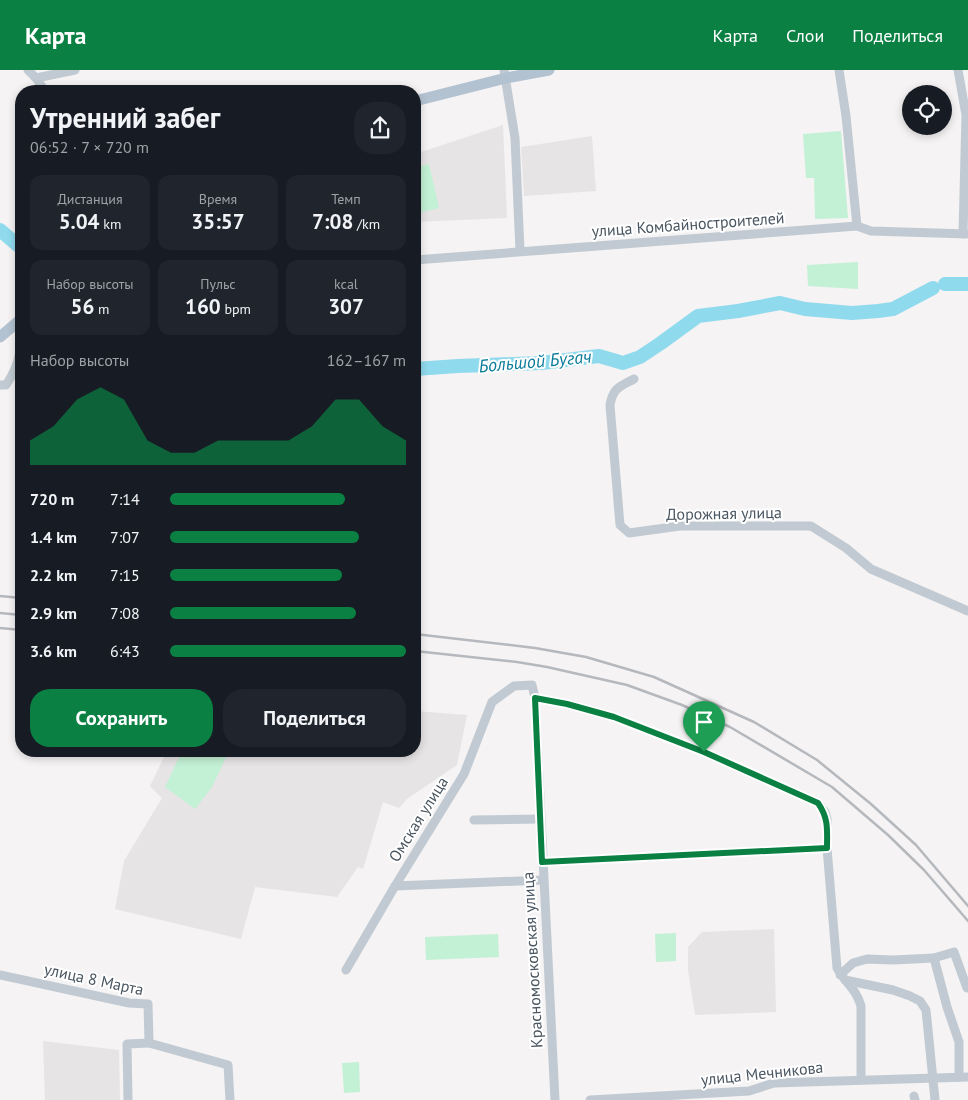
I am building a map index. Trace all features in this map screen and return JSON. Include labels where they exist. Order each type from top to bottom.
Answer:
[{"type":"main road","points":[[421,99],[505,74],[549,70]]},
{"type":"main road","points":[[0,336],[15,325]]},
{"type":"street","points":[[28,70],[40,85]]},
{"type":"street","points":[[36,78],[46,72],[75,70]]},
{"type":"street","points":[[839,70],[846,116],[857,226]]},
{"type":"street","name":"улица Комбайностроителей","points":[[421,259],[857,226],[871,231],[965,234],[967,115],[958,70]]},
{"type":"street","points":[[505,74],[515,138],[520,251]]},
{"type":"street","points":[[0,385],[6,385],[15,372]]},
{"type":"street","name":"Дорожная улица","points":[[634,379],[616,388],[612,394],[610,405],[620,525],[630,533],[680,526],[811,526],[846,548],[871,569],[968,611]]},
{"type":"street","name":"Омская улица","points":[[346,970],[464,774],[492,702],[514,686],[532,685],[535,698]]},
{"type":"street","points":[[535,698],[567,704],[614,717],[704,752],[818,803],[825,812],[827,819],[827,848],[836,962],[843,978],[858,995],[862,1006],[861,1080]]},
{"type":"street","name":"Красномосковская улица","points":[[535,698],[554,1100]]},
{"type":"street","points":[[474,820],[540,819]]},
{"type":"street","points":[[542,862],[827,848]]},
{"type":"street","points":[[395,886],[543,880]]},
{"type":"street","points":[[843,978],[853,963],[867,958],[893,960],[934,958],[954,952],[967,988]]},
{"type":"street","points":[[934,958],[959,1042],[964,1078]]},
{"type":"street","name":"улица 8 Марта","points":[[0,975],[120,1001],[148,1004],[148,1042]]},
{"type":"street","points":[[843,978],[886,988],[920,1001],[926,1010],[935,1100]]},
{"type":"street","points":[[128,1100],[127,1044],[148,1042],[228,1065],[230,1100]]},
{"type":"street","name":"улица Мечникова","points":[[590,1100],[749,1096],[774,1083],[964,1078]]},
{"type":"shaded area","points":[[503,125],[507,218],[421,222],[421,152]]},
{"type":"shaded area","points":[[592,136],[596,191],[524,196],[521,147]]},
{"type":"shaded area","points":[[421,711],[467,715],[457,765],[407,799],[399,808],[383,802],[363,869],[358,867],[337,897],[255,887],[241,939],[115,909],[124,861],[162,798],[150,786],[164,757],[421,757]]},
{"type":"shaded area","points":[[774,929],[776,1012],[695,1015],[688,970],[688,947],[702,932]]},
{"type":"shaded area","points":[[43,1041],[119,1050],[120,1100],[45,1100]]},
{"type":"green space","points":[[841,131],[848,218],[815,219],[814,178],[806,178],[803,134]]},
{"type":"green space","points":[[429,164],[439,208],[421,212],[421,166]]},
{"type":"green space","points":[[858,262],[858,289],[808,286],[807,265]]},
{"type":"green space","points":[[179,757],[226,757],[212,787],[195,809],[165,787]]},
{"type":"green space","points":[[676,933],[676,961],[656,962],[655,934]]},
{"type":"green space","points":[[498,934],[499,957],[426,960],[425,937]]},
{"type":"green space","points":[[359,1062],[360,1092],[344,1093],[342,1063]]},
{"type":"waterway","points":[[0,230],[15,243]]},
{"type":"waterway","name":"Большой Бугач","points":[[945,284],[968,284]]},
{"type":"waterway","name":"Большой Бугач","points":[[421,369],[541,363],[599,356],[623,363],[640,357],[698,316],[780,303],[805,309],[852,313],[878,311],[893,309],[933,288]]},
{"type":"railway","points":[[0,596],[15,597]]},
{"type":"railway","points":[[0,613],[15,614]]},
{"type":"railway","points":[[0,628],[15,629]]},
{"type":"railway","points":[[421,635],[535,648],[586,657],[654,677],[754,722],[817,760],[871,804],[916,845],[968,906]]},
{"type":"railway","points":[[421,652],[517,662],[627,685],[682,705],[730,727],[832,787],[888,835],[924,870],[968,921]]},
{"type":"route","points":[[535,698],[567,704],[614,717],[704,752],[818,803],[825,812],[827,819],[827,848],[542,862],[535,698]]}]
